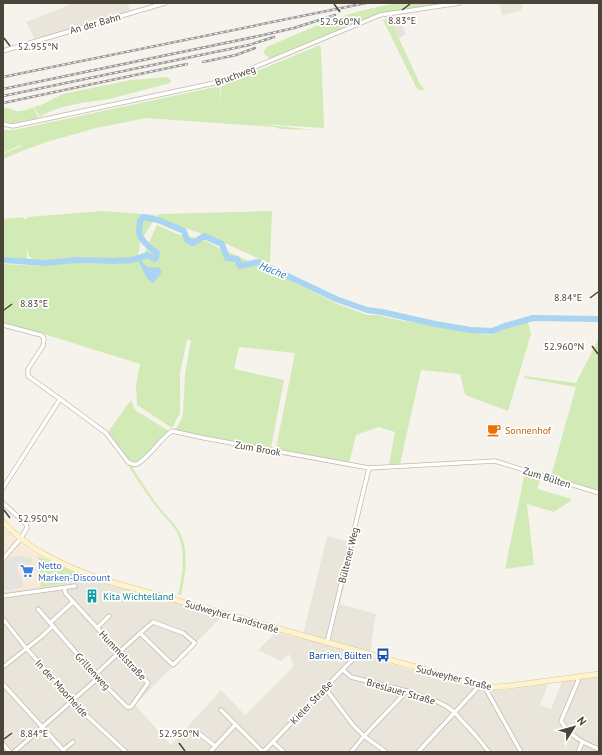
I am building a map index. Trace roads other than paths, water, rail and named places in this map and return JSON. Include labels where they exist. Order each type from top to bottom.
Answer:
[{"type":"main road","name":"Sudweyher Landstraße","points":[[3,522],[21,538],[59,563],[100,579],[357,651]]},
{"type":"main road","name":"Sudweyher Straße","points":[[357,651],[487,686],[509,686],[599,674]]},
{"type":"street","name":"An der Bahn","points":[[3,51],[164,3]]},
{"type":"street","name":"Bruchweg","points":[[3,124],[13,126],[219,82],[380,16],[460,3]]},
{"type":"street","name":"Zum Brook","points":[[3,325],[41,335],[44,338],[44,346],[28,369],[28,376],[106,433],[128,462],[132,464],[136,464],[142,460],[167,434],[172,431],[369,468],[495,461]]},
{"type":"street","points":[[3,488],[60,399]]},
{"type":"street","name":"Zum Bülten","points":[[495,461],[599,493]]},
{"type":"street","name":"Bültener Weg","points":[[327,643],[369,468]]},
{"type":"street","points":[[3,503],[26,524],[27,528],[21,538],[3,559]]},
{"type":"street","points":[[3,596],[75,586]]},
{"type":"street","name":"Hummelstraße","points":[[64,588],[66,594],[148,683]]},
{"type":"street","points":[[3,667],[41,637],[74,602]]},
{"type":"street","name":"Grillenweg","points":[[38,609],[96,676],[127,707],[131,707],[148,683]]},
{"type":"street","name":"Hummelstraße","points":[[97,628],[109,616]]},
{"type":"street","name":"In der Moorheide","points":[[3,619],[72,701],[126,752]]},
{"type":"street","points":[[14,752],[72,701],[119,652],[140,633],[153,622],[184,633],[195,643],[173,664],[140,633]]},
{"type":"street","name":"Kieler Straße","points":[[263,752],[356,657],[357,651]]},
{"type":"street","name":"Breslauer Straße","points":[[343,670],[351,677],[406,691],[436,701],[454,712],[477,736],[489,752]]},
{"type":"street","points":[[577,677],[578,681],[561,721],[566,730],[582,743],[599,749]]},
{"type":"street","points":[[3,684],[64,751],[73,742]]},
{"type":"street","points":[[418,752],[480,685]]},
{"type":"street","points":[[487,686],[487,691],[521,752]]},
{"type":"street","points":[[325,688],[353,725],[364,736],[386,752]]},
{"type":"street","points":[[350,752],[406,691]]},
{"type":"street","points":[[221,710],[263,752]]},
{"type":"street","points":[[210,752],[235,725]]},
{"type":"street","points":[[198,732],[215,746]]},
{"type":"street","points":[[273,742],[284,752]]},
{"type":"street","points":[[578,752],[582,743]]},
{"type":"street","points":[[3,744],[10,752]]},
{"type":"water","points":[[140,256],[145,265],[152,268],[159,267],[162,271],[153,283],[146,276],[138,260],[132,260]]},
{"type":"waterway","name":"Hache","points":[[3,260],[45,263],[77,260],[113,261],[132,260],[147,255],[154,259],[156,258],[157,253],[146,244],[139,231],[140,221],[143,217],[158,220],[184,231],[187,240],[193,243],[204,236],[222,244],[227,258],[237,259],[240,266],[258,262],[336,299],[367,310],[435,324],[471,330],[492,331],[533,318],[599,319]]},
{"type":"railway","points":[[3,77],[366,3]]},
{"type":"railway","points":[[3,89],[259,36],[294,28],[335,15]]},
{"type":"railway","points":[[3,96],[249,45],[274,37]]},
{"type":"railway","points":[[203,62],[236,55],[255,48]]},
{"type":"railway","points":[[3,103],[187,64]]},
{"type":"place","name":"Sonnenhof","points":[[494,430]]},
{"type":"place","name":"Netto Marken-Discount","points":[[27,571]]},
{"type":"place","name":"Kita Wichtelland","points":[[92,596]]},
{"type":"place","name":"Barrien, Bülten","points":[[383,655]]}]
